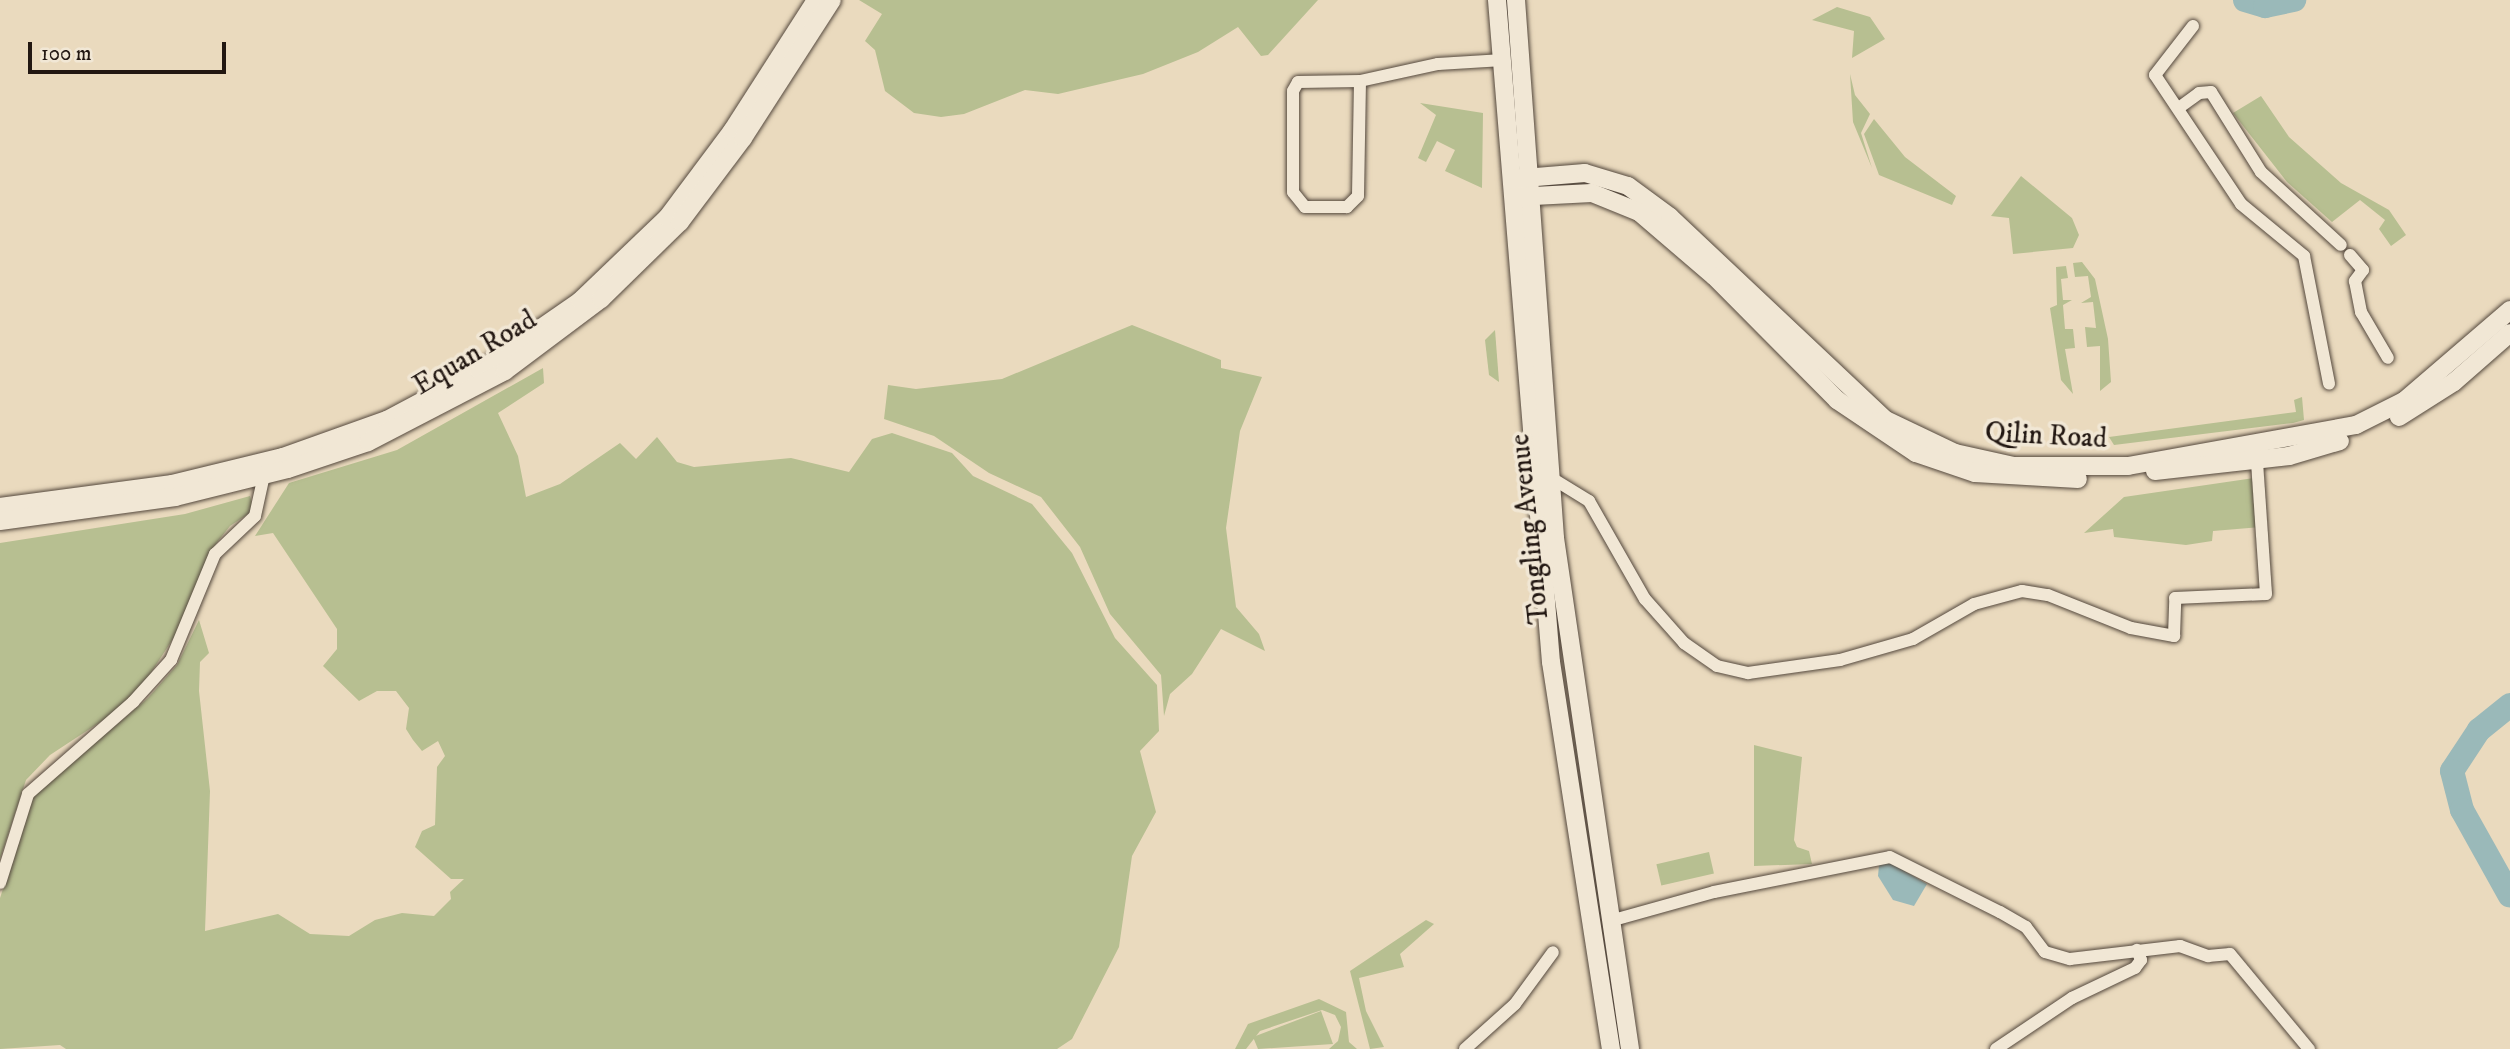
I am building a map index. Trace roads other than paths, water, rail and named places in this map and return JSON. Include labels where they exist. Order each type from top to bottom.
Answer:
[{"type":"main road","name":"Equan Road","points":[[0,507],[172,484],[283,457],[387,420],[479,371],[580,301],[667,218],[732,131],[816,0]]},
{"type":"main road","name":"Equan Road","points":[[0,521],[175,497],[264,475],[359,446],[434,410],[536,351],[601,299],[691,209],[832,0]]},
{"type":"main road","name":"Tongling Avenue","points":[[1497,0],[1522,187],[1550,477],[1584,763],[1630,1049]]},
{"type":"main road","name":"Tongling Avenue","points":[[1516,0],[1522,187],[1551,662],[1611,1049]]},
{"type":"main road","name":"Qilin Road","points":[[1522,187],[1585,173],[1628,186],[1680,225],[1884,419],[1955,453],[2013,466],[2128,466],[2356,425],[2404,401],[2507,320]]},
{"type":"main road","name":"Qilin Road","points":[[1522,187],[1592,193],[1623,203],[1663,227],[1837,400],[1896,443],[1934,461],[1975,473],[2047,481],[2257,461],[2306,452],[2387,423],[2454,382],[2507,320]]},
{"type":"street","points":[[2193,26],[2155,75],[2180,107],[2241,204],[2304,256],[2329,384]]},
{"type":"street","points":[[1360,81],[1358,195],[1347,207],[1305,207],[1293,192],[1295,85],[1303,81],[1360,81],[1438,64],[1503,60]]},
{"type":"street","points":[[2180,107],[2199,93],[2211,92],[2261,172],[2346,250],[2363,270],[2355,281],[2361,312],[2388,358]]},
{"type":"street","points":[[1550,477],[1589,501],[1646,599],[1684,643],[1717,666],[1748,673],[1840,660],[1913,639],[1974,604],[2022,592],[2048,595],[2131,628],[2174,636],[2175,598],[2266,594],[2257,461]]},
{"type":"street","points":[[0,883],[28,794],[133,702],[171,660],[215,554],[255,516],[264,475]]},
{"type":"street","points":[[1610,920],[1680,906],[1714,892],[1890,857],[2026,927],[2045,952],[2081,961],[2137,950],[2180,946],[2235,958],[2309,1049]]},
{"type":"street","points":[[1996,1049],[2072,998],[2135,968],[2141,960],[2137,950]]},
{"type":"street","points":[[1465,1049],[1515,1004],[1553,952]]},
{"type":"water","points":[[1889,862],[1927,884],[1914,906],[1893,900],[1878,876],[1879,865]]},
{"type":"waterway","points":[[2245,0],[2265,6],[2294,0]]},
{"type":"waterway","points":[[2510,705],[2479,730],[2452,771],[2462,810],[2510,896]]}]
